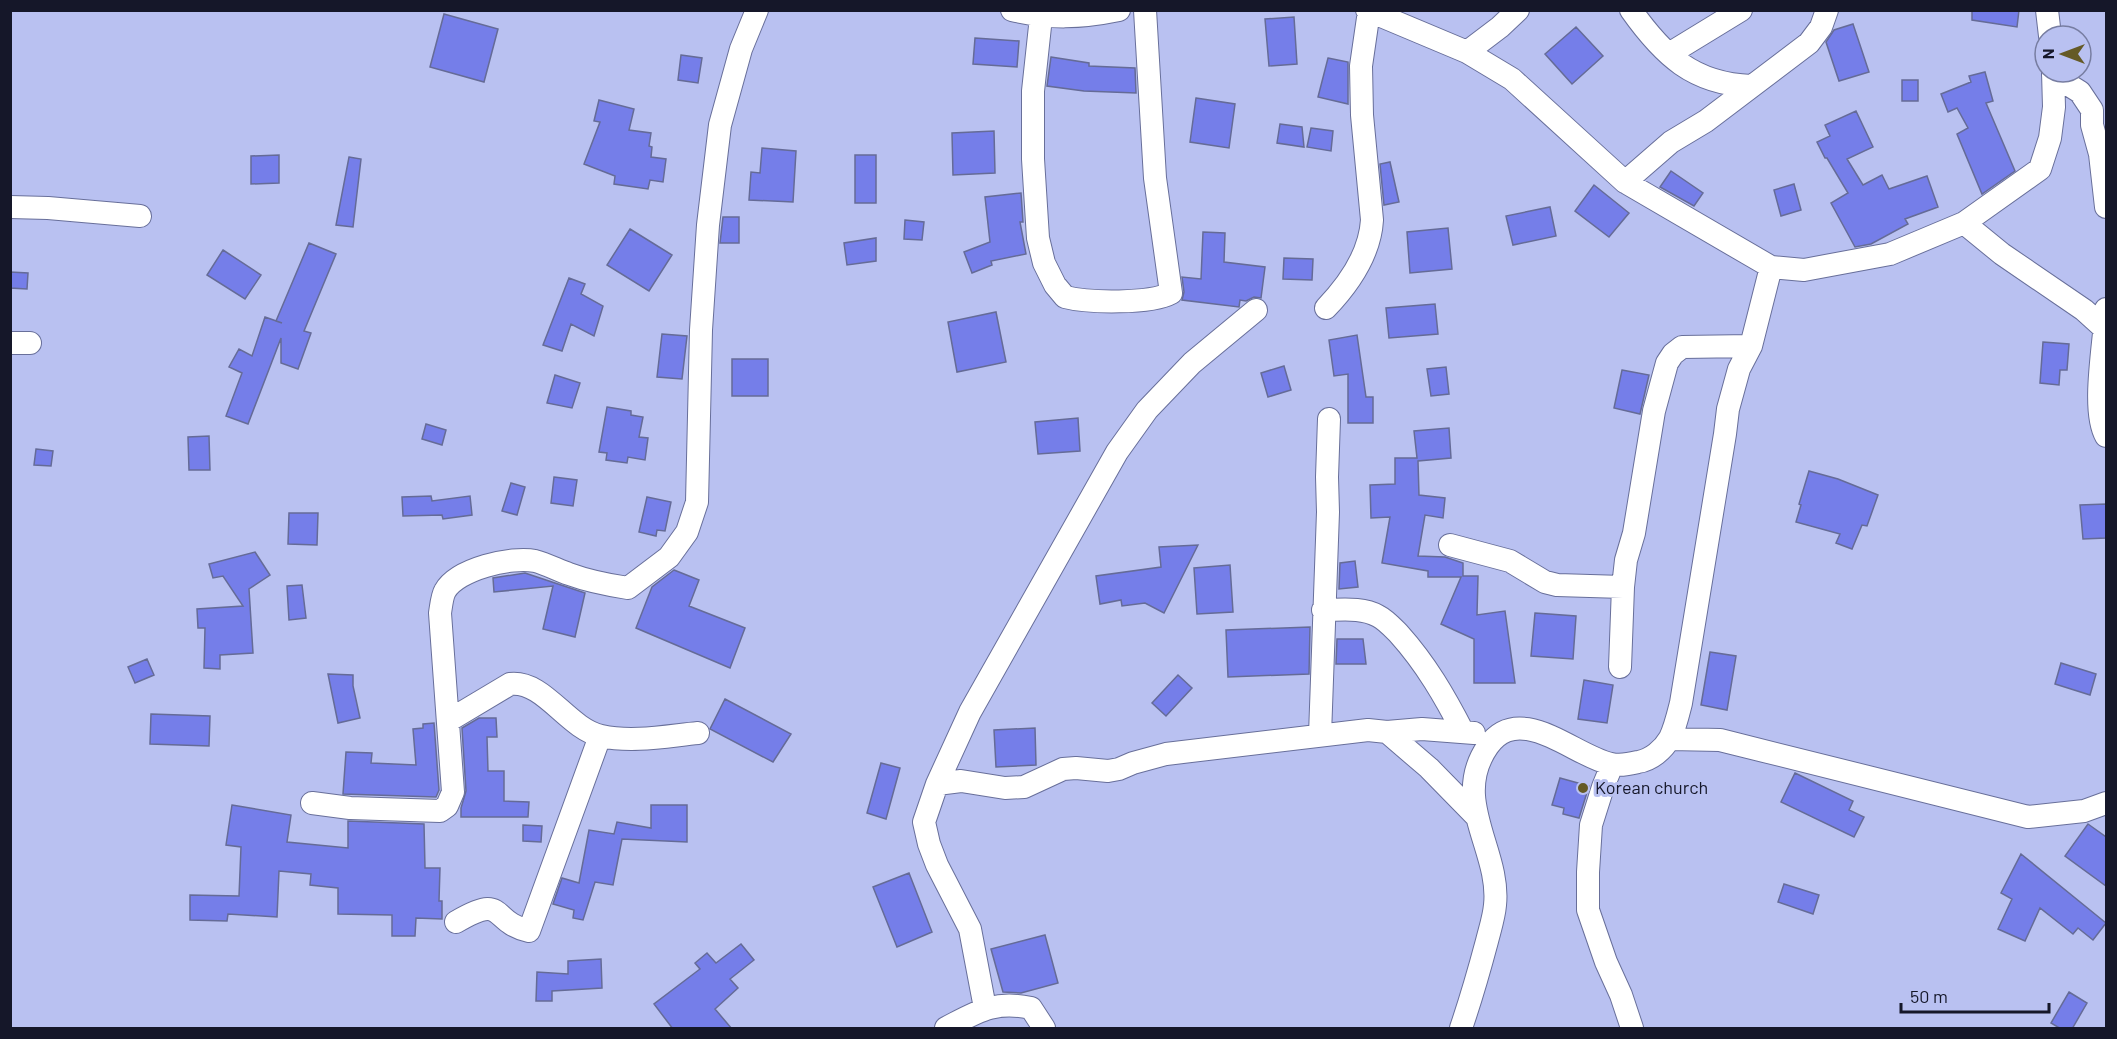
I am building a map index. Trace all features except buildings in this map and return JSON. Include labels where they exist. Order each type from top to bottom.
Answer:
[{"type":"street","points":[[312,803],[440,812],[447,806],[453,792],[440,613],[445,591],[459,578],[504,562],[533,560],[572,575],[610,586],[628,588],[669,557],[687,532],[697,502],[701,330],[708,225],[720,125],[741,48],[757,10]]},
{"type":"street","points":[[1012,10],[1041,17],[1062,18],[1097,15],[1119,10]]},
{"type":"street","points":[[1041,17],[1033,91],[1033,159],[1038,238],[1044,262],[1055,285],[1065,297],[1092,302],[1149,299],[1171,293],[1155,178],[1145,10]]},
{"type":"street","points":[[1467,52],[1518,10]]},
{"type":"street","points":[[1631,10],[1649,35],[1682,66],[1728,85],[1751,86]]},
{"type":"street","points":[[1669,54],[1741,10]]},
{"type":"street","points":[[1625,182],[1671,142],[1706,121],[1809,43],[1821,27],[1827,10]]},
{"type":"street","points":[[1326,308],[1342,291],[1359,265],[1371,238],[1372,220],[1362,115],[1361,66],[1368,11],[1467,52],[1512,79],[1625,182],[1771,267],[1804,270],[1890,254],[1964,223],[2040,169],[2050,138],[2054,107],[2053,84]]},
{"type":"street","points":[[2069,84],[2080,92],[2091,110],[2092,125],[2104,159],[2106,207]]},
{"type":"street","points":[[10,207],[140,216]]},
{"type":"street","points":[[1964,223],[2002,254],[2084,310],[2106,319],[2100,394],[2101,427],[2106,436]]},
{"type":"street","points":[[937,784],[961,781],[1005,788],[1023,787],[1063,770],[1119,770],[1133,763],[1166,754],[1368,730],[1387,732],[1422,729],[1499,734],[1527,729],[1546,734],[1582,753],[1612,765],[1648,760],[1670,739],[1681,704],[1728,409],[1739,369],[1751,346],[1771,267]]},
{"type":"street","points":[[985,1008],[970,929],[937,865],[926,833],[924,822],[937,784],[970,712],[1117,452],[1147,410],[1192,363],[1256,310]]},
{"type":"street","points":[[1620,667],[1626,560],[1634,533],[1654,411],[1667,363],[1682,347],[1751,346]]},
{"type":"street","points":[[1320,735],[1329,420]]},
{"type":"street","points":[[1450,545],[1510,561],[1551,583],[1623,587]]},
{"type":"street","points":[[1323,610],[1361,610],[1379,616],[1393,628],[1412,649],[1439,686],[1463,732]]},
{"type":"street","points":[[448,721],[510,684],[519,683],[530,686],[582,727],[600,736],[635,739],[698,733]]},
{"type":"street","points":[[1387,732],[1430,768],[1476,816]]},
{"type":"street","points":[[1461,1029],[1476,985],[1496,907],[1492,870],[1473,798],[1478,768],[1487,748],[1499,734]]},
{"type":"street","points":[[456,922],[484,908],[493,909],[520,929],[529,931],[600,736]]},
{"type":"street","points":[[1670,739],[1720,740],[2028,817],[2084,811],[2106,803]]},
{"type":"street","points":[[1612,765],[1602,786],[1591,825],[1588,910],[1632,1029]]},
{"type":"street","points":[[946,1029],[985,1008],[1016,1005],[1031,1008],[1044,1029]]},
{"type":"place","name":"Korean church","points":[[1583,788]]}]
